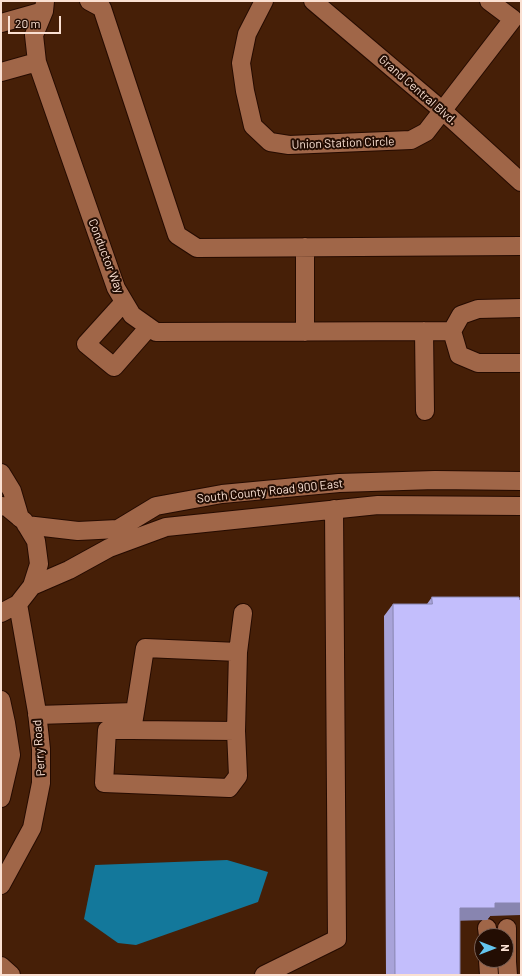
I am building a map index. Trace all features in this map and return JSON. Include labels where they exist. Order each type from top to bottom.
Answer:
[{"type":"street","points":[[88,1],[102,8],[177,235],[197,248],[521,246]]},
{"type":"street","name":"Union Station Circle","points":[[264,1],[247,34],[241,62],[245,91],[253,126],[270,142],[289,145],[411,140],[426,132],[512,19],[489,1]]},
{"type":"street","name":"Grand Central Blvd.","points":[[313,1],[443,111],[521,182]]},
{"type":"street","points":[[1,23],[44,6]]},
{"type":"street","name":"Conductor Way","points":[[44,6],[34,35],[37,62],[116,288],[132,315],[156,332],[452,331]]},
{"type":"street","points":[[1,72],[37,62]]},
{"type":"street","points":[[305,247],[305,332]]},
{"type":"street","points":[[124,302],[86,344],[114,367],[149,327]]},
{"type":"street","points":[[521,308],[478,309],[461,316],[452,331],[459,355],[478,363],[521,363]]},
{"type":"street","points":[[424,331],[425,411]]},
{"type":"street","points":[[1,473],[12,491],[23,521],[36,541],[39,564],[32,586],[18,604],[1,613]]},
{"type":"street","name":"South County Road 900 East","points":[[23,521],[78,531],[118,529],[156,506],[222,494],[339,483],[435,480],[521,481]]},
{"type":"street","name":"South County Road 900 East","points":[[32,586],[69,570],[109,548],[166,527],[378,505],[521,506]]},
{"type":"street","points":[[1,506],[7,507],[23,521]]},
{"type":"street","points":[[264,975],[337,939],[334,510]]},
{"type":"street","name":"Perry Road","points":[[1,885],[32,828],[41,783],[41,748],[37,715],[18,604]]},
{"type":"street","points":[[236,731],[107,730],[104,783],[229,788],[238,776],[236,731],[238,652],[243,613]]},
{"type":"street","points":[[132,730],[145,648],[238,652]]},
{"type":"street","points":[[1,700],[11,755],[1,798]]},
{"type":"street","points":[[37,715],[134,712]]},
{"type":"street","points":[[1,966],[11,975]]},
{"type":"water","points":[[227,860],[268,872],[258,902],[136,945],[118,943],[84,919],[95,865]]},
{"type":"building","points":[[432,597],[519,597],[521,600],[521,903],[495,903],[495,908],[460,908],[460,975],[395,975],[393,604],[432,604]]}]
